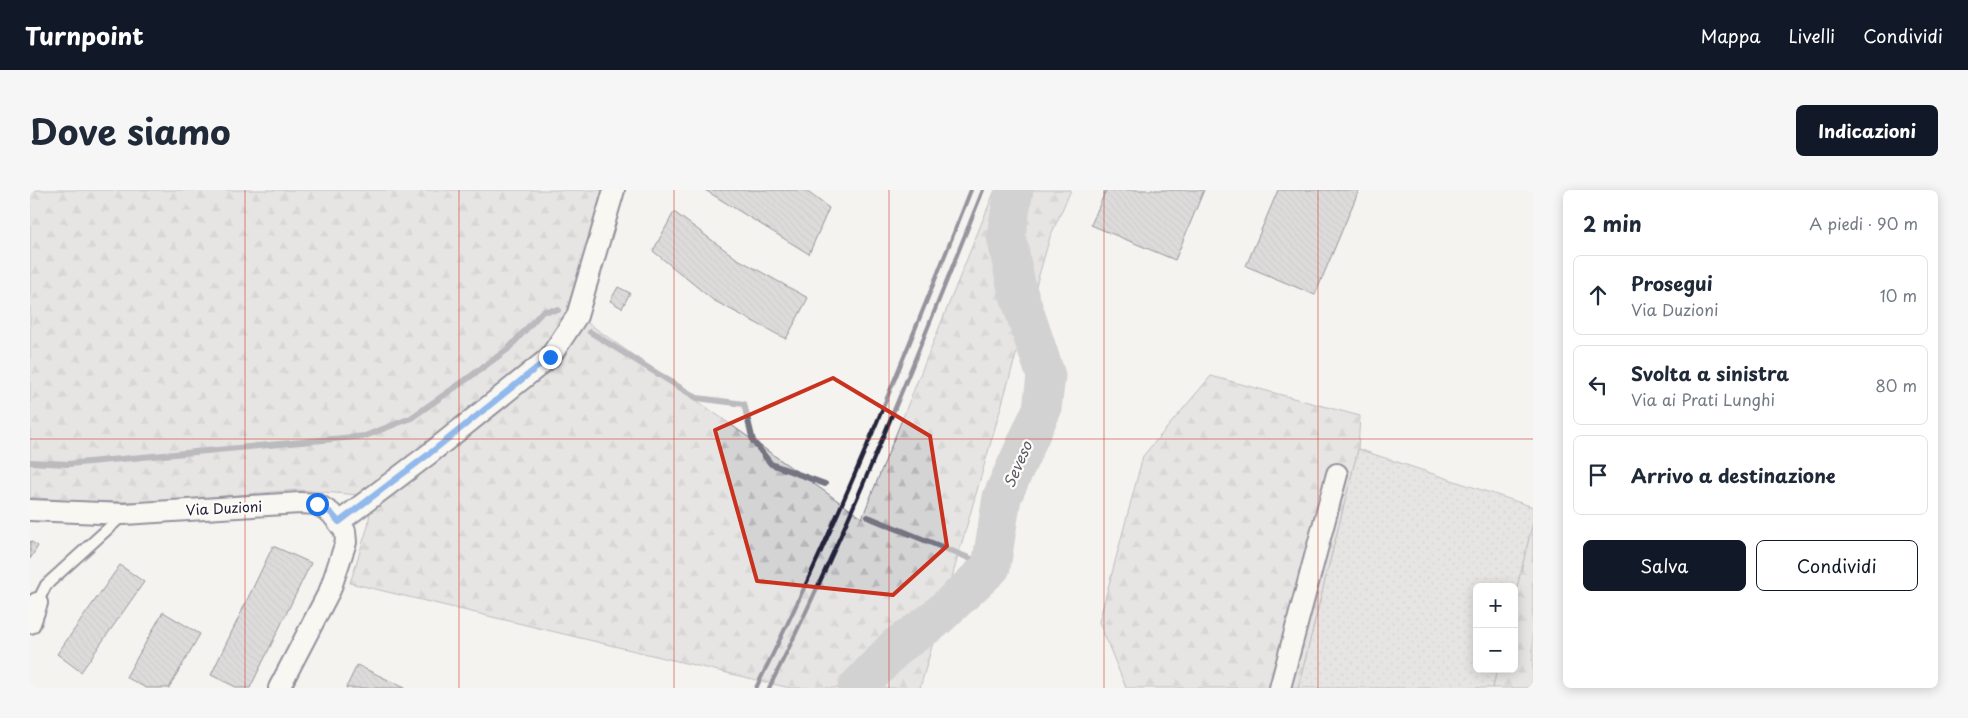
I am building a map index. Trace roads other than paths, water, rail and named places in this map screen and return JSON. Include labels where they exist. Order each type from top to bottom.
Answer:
[{"type":"street","points":[[279,688],[330,590],[346,542],[345,531],[339,522],[429,454],[550,357],[577,316],[614,190]]},
{"type":"street","points":[[1280,688],[1337,474]]},
{"type":"street","name":"Via Duzioni","points":[[30,510],[124,514],[300,503],[317,504],[331,513],[339,522]]},
{"type":"street","points":[[30,623],[37,603]]},
{"type":"lane","points":[[37,603],[46,585],[124,514]]},
{"type":"waterway","name":"Seveso","points":[[857,688],[897,646],[933,621],[991,567],[1002,497],[1042,409],[1046,376],[1017,289],[1006,236],[1014,190]]},
{"type":"waterway","points":[[30,462],[68,464],[365,436],[411,418],[508,349],[543,311],[558,310]]},
{"type":"waterway","points":[[590,332],[697,398],[744,404],[753,441],[771,464],[825,484]]},
{"type":"waterway","points":[[868,517],[991,567]]},
{"type":"railway","points":[[756,688],[842,504],[895,379],[971,190]]},
{"type":"railway","points":[[769,688],[855,504],[983,190]]}]
